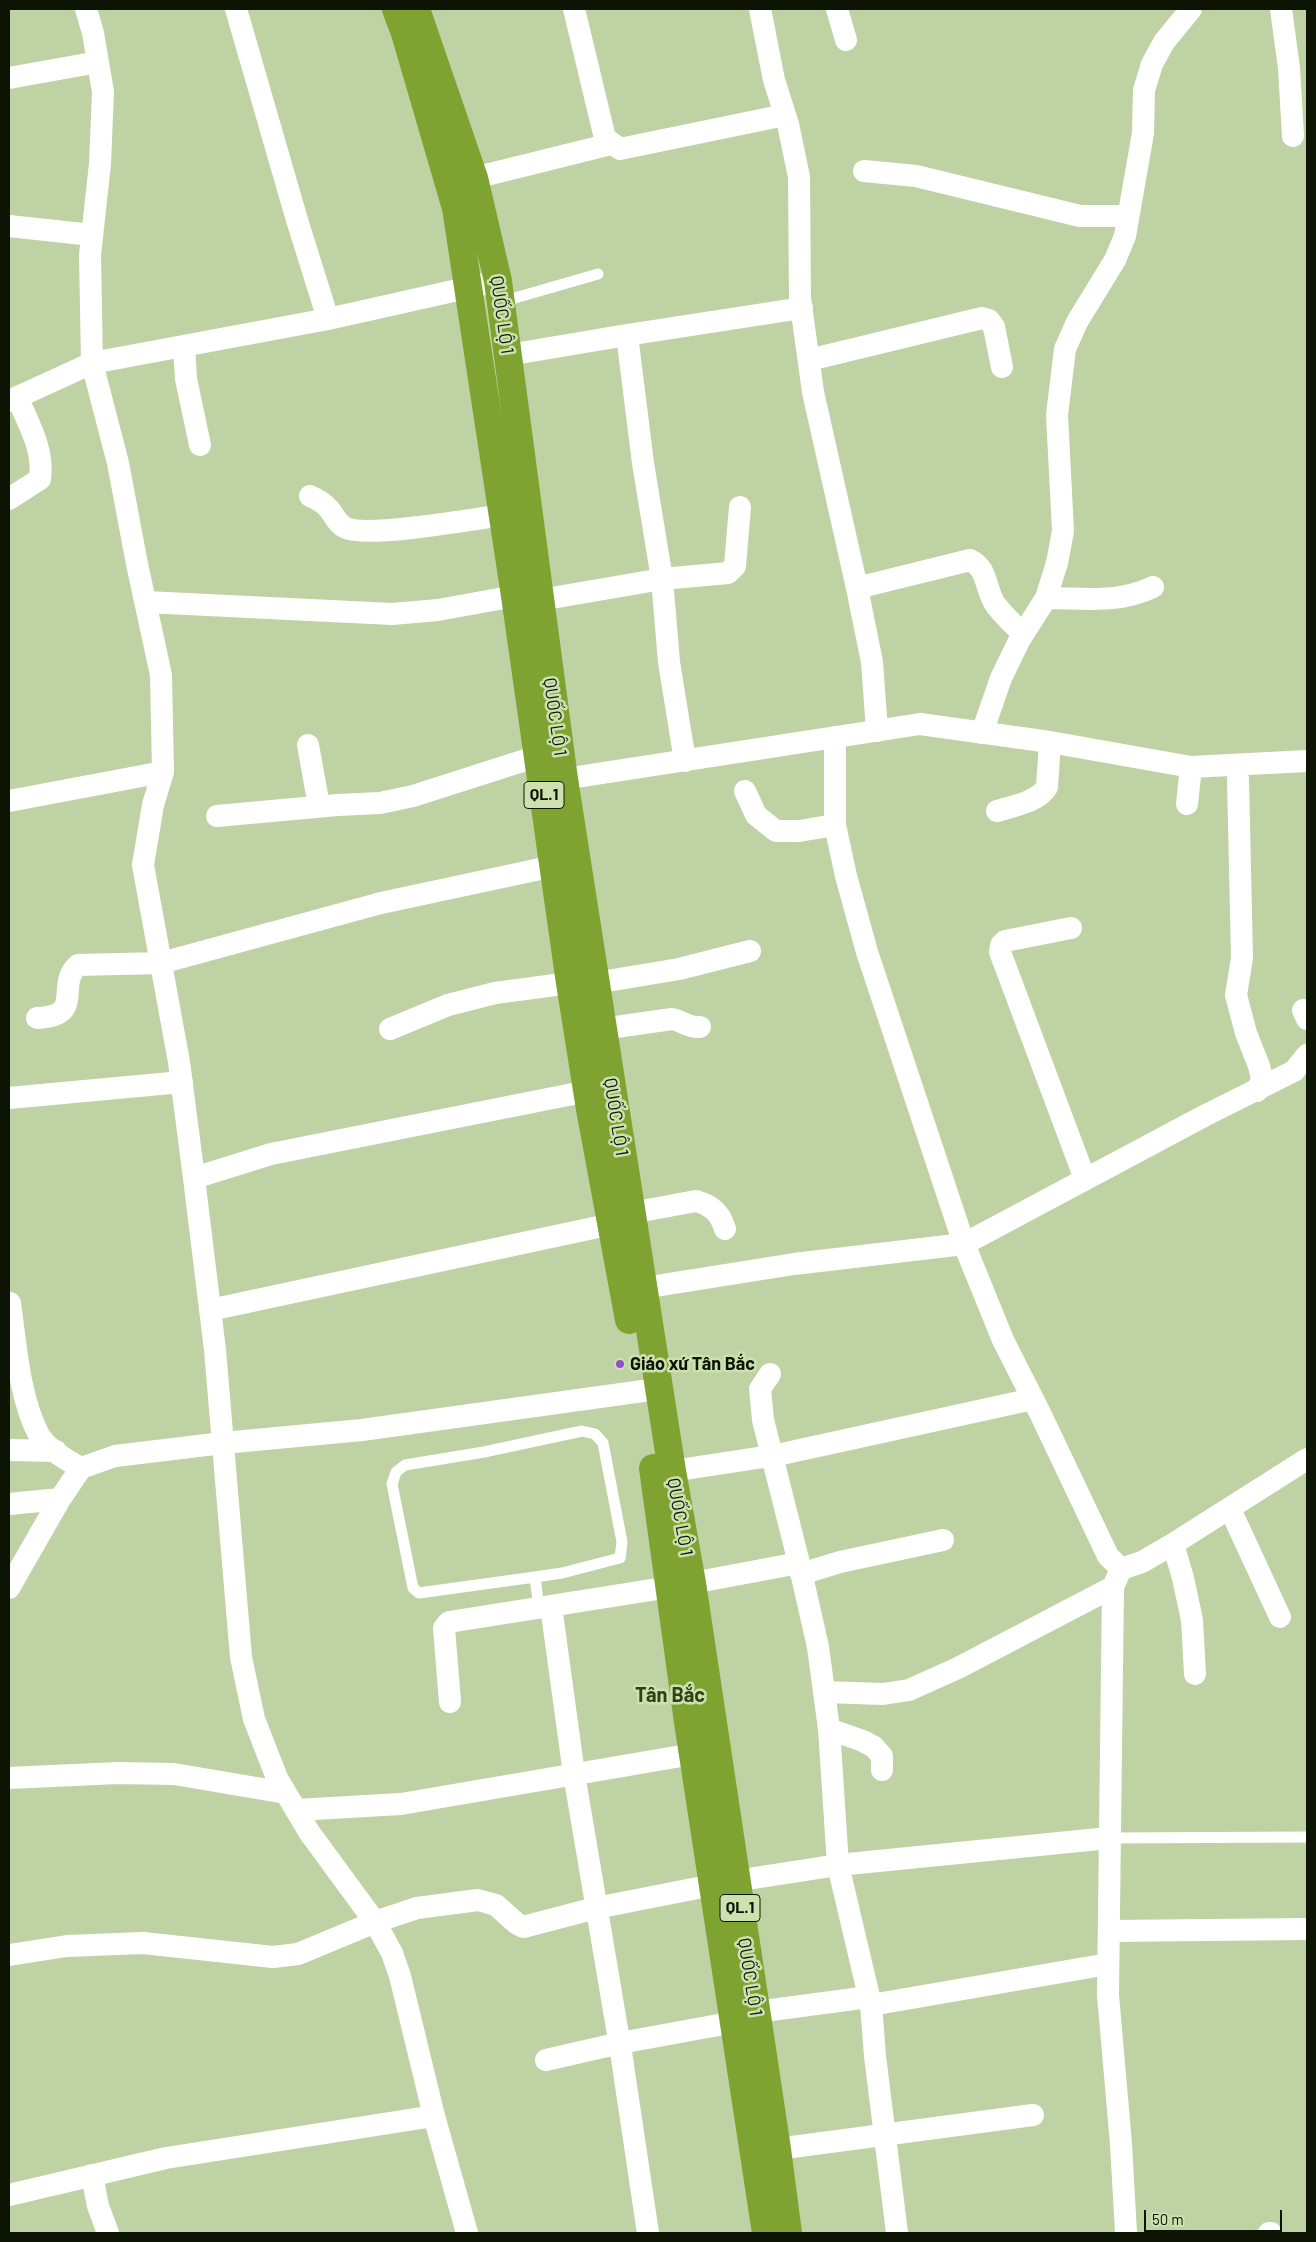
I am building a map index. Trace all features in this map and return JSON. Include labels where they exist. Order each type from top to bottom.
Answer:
[{"type":"highway","name":"QUỐC LỘ 1","points":[[396,9],[405,33],[456,208],[503,515],[528,598],[564,780],[583,983],[588,1091],[621,1218],[643,1288],[672,1471],[693,1754],[724,1883]]},
{"type":"highway","name":"QUỐC LỘ 1","points":[[416,9],[474,178],[500,292],[508,355],[528,598],[538,756],[554,866],[583,983],[602,1029],[621,1218],[642,1391],[681,1585],[745,2017],[766,2233]]},
{"type":"highway","points":[[470,298],[500,292]]},
{"type":"highway","name":"QUỐC LỘ 1","points":[[745,2017],[777,2150],[788,2233]]},
{"type":"street","points":[[86,9],[103,92],[100,164],[90,255],[92,363],[118,463],[162,675],[163,772],[153,805],[143,865],[182,1082],[194,1178],[210,1310],[241,1657],[254,1719],[277,1778],[309,1832],[375,1922],[392,1953],[400,1976],[434,2116],[467,2233]]},
{"type":"street","points":[[236,9],[297,220],[328,319]]},
{"type":"street","points":[[574,9],[604,134],[612,144],[624,149],[785,115]]},
{"type":"street","points":[[760,9],[774,80],[785,115],[800,177],[802,308],[808,360],[813,392],[872,662],[877,731]]},
{"type":"street","points":[[836,9],[846,40]]},
{"type":"street","points":[[982,733],[1001,678],[1023,634],[1046,598],[1057,563],[1063,531],[1057,415],[1066,349],[1077,322],[1115,260],[1125,236],[1143,133],[1144,90],[1150,73],[1164,42],[1191,9]]},
{"type":"street","points":[[1281,9],[1289,68],[1292,136]]},
{"type":"street","points":[[9,78],[98,62]]},
{"type":"street","points":[[474,178],[612,144]]},
{"type":"street","points":[[864,171],[916,176],[1080,216],[1128,216]]},
{"type":"street","points":[[9,226],[92,236]]},
{"type":"street","points":[[9,499],[40,479],[42,466],[38,448],[13,399],[92,363],[328,319],[470,298]]},
{"type":"street","points":[[508,355],[802,308]]},
{"type":"street","points":[[808,360],[982,318],[990,320],[994,327],[1002,367]]},
{"type":"street","points":[[626,336],[662,579],[669,662],[685,761]]},
{"type":"street","points":[[184,346],[186,378],[200,445]]},
{"type":"street","points":[[310,496],[321,501],[330,509],[337,522],[350,530],[382,530],[503,515]]},
{"type":"street","points":[[146,602],[251,608],[305,608],[345,613],[392,614],[438,610],[662,579],[722,575],[733,570],[736,561],[740,507]]},
{"type":"street","points":[[857,588],[970,560],[978,564],[984,574],[989,593],[996,604],[1023,634]]},
{"type":"street","points":[[1046,598],[1117,599],[1135,596],[1153,587]]},
{"type":"street","points":[[564,780],[920,724],[1050,742],[1191,767],[1307,761]]},
{"type":"street","points":[[835,737],[835,825],[846,876],[867,952],[964,1244],[1003,1340],[1033,1399],[1117,1578],[1109,1838],[1108,1995],[1130,2233]]},
{"type":"street","points":[[997,811],[1035,798],[1044,792],[1047,787],[1050,742]]},
{"type":"street","points":[[308,745],[320,806]]},
{"type":"street","points":[[217,816],[320,806],[388,802],[413,796],[538,756]]},
{"type":"street","points":[[1187,804],[1191,767]]},
{"type":"street","points":[[9,801],[163,772]]},
{"type":"street","points":[[1238,779],[1242,958],[1236,995],[1246,1033],[1262,1079],[1257,1091]]},
{"type":"street","points":[[744,791],[756,815],[776,831],[800,831],[835,825]]},
{"type":"street","points":[[37,1018],[52,1017],[63,1011],[68,1000],[70,973],[78,965],[161,962],[381,902],[554,866]]},
{"type":"street","points":[[1071,928],[1005,942],[1001,946],[1000,952],[1085,1179]]},
{"type":"street","points":[[390,1029],[448,1005],[495,993],[679,969],[750,951]]},
{"type":"street","points":[[602,1029],[672,1019],[691,1028],[700,1027]]},
{"type":"street","points":[[643,1288],[794,1264],[964,1244],[1204,1116],[1294,1071],[1307,1055]]},
{"type":"street","points":[[9,1098],[182,1082]]},
{"type":"street","points":[[194,1178],[271,1154],[588,1091]]},
{"type":"street","points":[[210,1310],[696,1201],[707,1204],[720,1214],[725,1229]]},
{"type":"street","points":[[10,1303],[13,1360],[40,1436],[56,1451],[81,1468]]},
{"type":"street","points":[[770,1374],[760,1389],[764,1420],[818,1647],[829,1729],[838,1865],[870,2001],[897,2233]]},
{"type":"street","points":[[9,1588],[60,1498],[81,1468],[115,1456],[223,1443],[362,1430],[642,1391]]},
{"type":"street","points":[[672,1471],[772,1456],[1033,1399]]},
{"type":"street","points":[[9,1450],[56,1451]]},
{"type":"street","points":[[824,1692],[883,1694],[909,1690],[958,1668],[1117,1578],[1230,1509],[1307,1459]]},
{"type":"street","points":[[9,1504],[60,1498]]},
{"type":"street","points":[[1230,1509],[1280,1617]]},
{"type":"street","points":[[450,1702],[445,1624],[681,1585],[800,1569],[943,1540]]},
{"type":"street","points":[[1173,1544],[1192,1620],[1195,1674]]},
{"type":"street","points":[[545,1607],[620,2043],[648,2233]]},
{"type":"street","points":[[829,1729],[874,1746],[882,1756],[882,1770]]},
{"type":"street","points":[[9,1778],[118,1773],[174,1774],[291,1801],[401,1804],[693,1754]]},
{"type":"street","points":[[9,1955],[67,1946],[143,1943],[273,1957],[298,1954],[375,1922],[417,1908],[478,1900],[496,1904],[523,1927],[596,1908],[724,1883],[838,1865],[1109,1838]]},
{"type":"street","points":[[1109,1932],[1307,1929]]},
{"type":"street","points":[[546,2060],[745,2017],[870,2001],[1108,1964]]},
{"type":"street","points":[[777,2150],[1033,2115]]},
{"type":"street","points":[[9,2195],[166,2158],[434,2116]]},
{"type":"street","points":[[92,2175],[98,2206],[108,2233]]},
{"type":"lane","points":[[500,292],[598,274]]},
{"type":"lane","points":[[582,1431],[595,1434],[602,1443],[604,1452],[622,1542],[620,1558],[562,1573],[535,1577],[419,1593],[412,1588],[392,1484],[396,1472],[405,1466],[484,1452],[582,1431]]},
{"type":"lane","points":[[535,1577],[545,1607]]},
{"type":"lane","points":[[1109,1838],[1307,1838]]},
{"type":"place","name":"Giáo xứ Tân Bắc","points":[[620,1364]]},
{"type":"district","name":"Tân Bắc","points":[[670,1695]]}]
